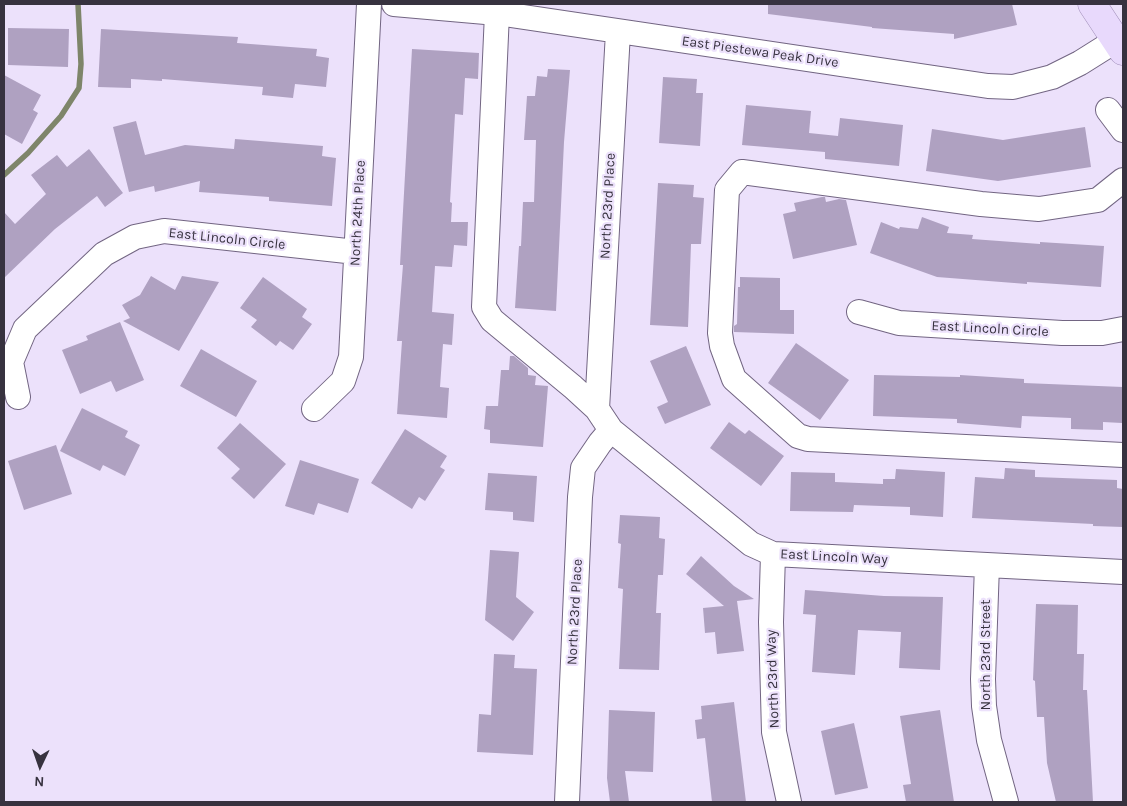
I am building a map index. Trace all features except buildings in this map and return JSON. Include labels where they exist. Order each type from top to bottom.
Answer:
[{"type":"main road","points":[[1092,4],[1119,46]]},
{"type":"street","name":"North 24th Place","points":[[314,409],[342,380],[351,357],[369,4]]},
{"type":"street","name":"East Piestewa Peak Drive","points":[[394,4],[497,13],[988,86],[1013,87],[1034,83],[1059,74],[1119,46]]},
{"type":"street","name":"East Lincoln Way","points":[[497,13],[484,307],[492,320],[597,409],[611,430],[751,544],[773,554],[1123,572]]},
{"type":"street","name":"North 23rd Place","points":[[597,409],[618,32]]},
{"type":"street","points":[[1108,110],[1123,130]]},
{"type":"street","points":[[1123,180],[1098,200],[1040,209],[981,204],[742,172],[727,190],[720,333],[722,346],[734,379],[798,436],[808,439],[1123,455]]},
{"type":"street","name":"East Lincoln Circle","points":[[18,396],[10,362],[25,329],[104,254],[134,237],[164,232],[356,252]]},
{"type":"street","name":"East Lincoln Circle","points":[[859,312],[899,323],[1062,333],[1102,333],[1123,329]]},
{"type":"street","name":"North 23rd Place","points":[[567,802],[579,507],[583,468],[611,430]]},
{"type":"street","name":"North 23rd Way","points":[[773,554],[771,622],[774,732],[789,802]]},
{"type":"street","name":"North 23rd Street","points":[[987,565],[983,678],[984,706],[989,740],[1006,802]]},
{"type":"waterway","points":[[4,175],[28,153],[61,116],[79,88],[81,64],[78,4]]}]
